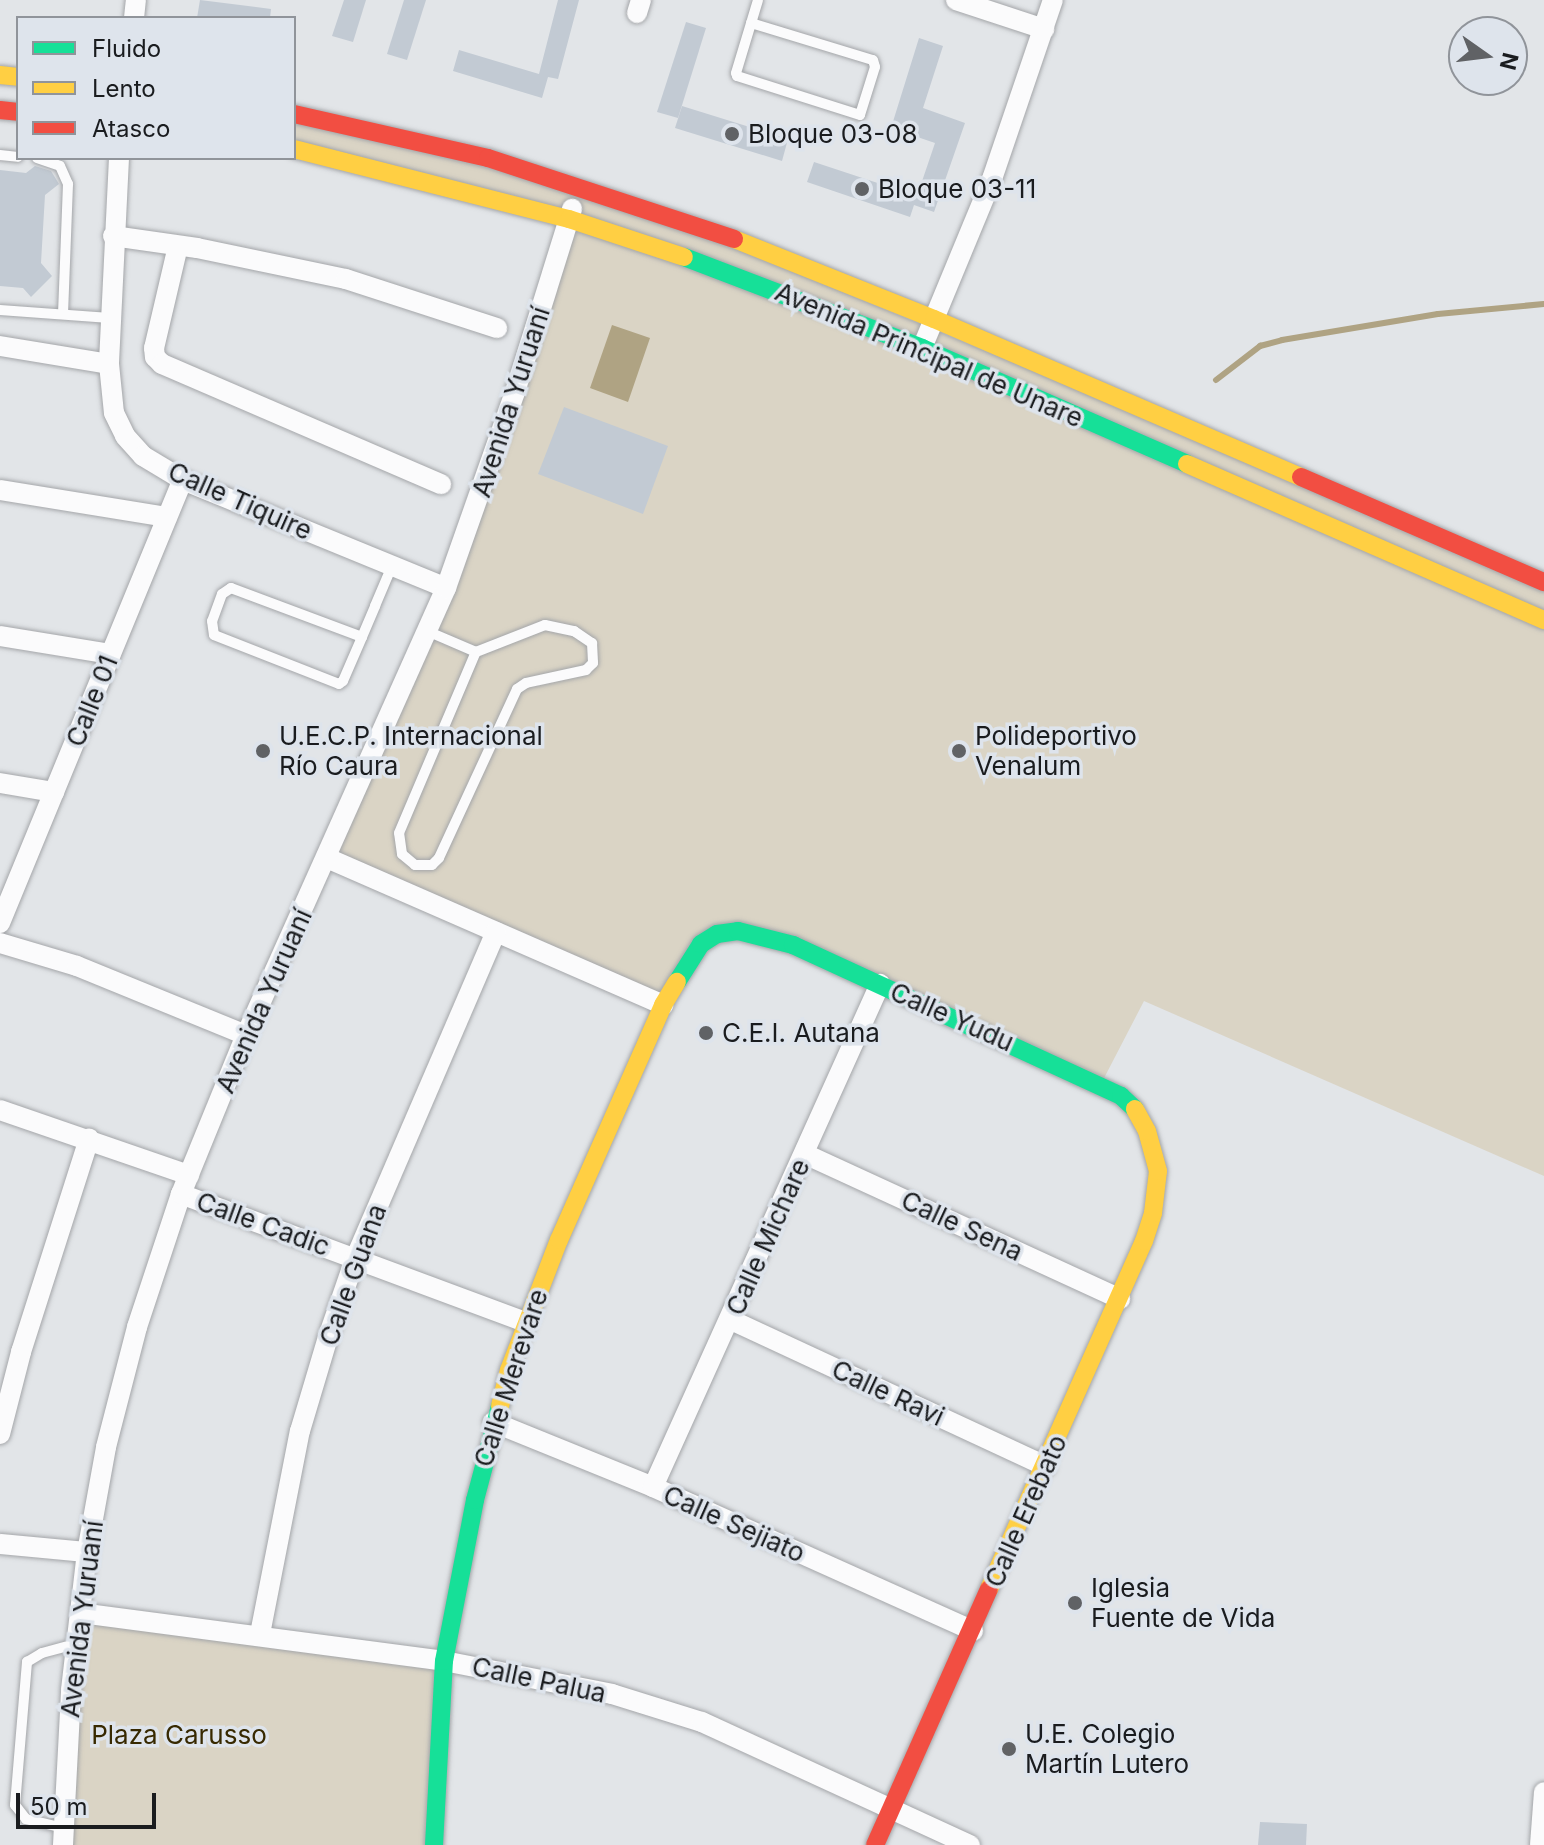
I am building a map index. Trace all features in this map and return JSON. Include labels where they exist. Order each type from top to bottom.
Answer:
[{"type":"street","points":[[956,0],[1044,29]]},
{"type":"street","points":[[922,348],[992,179],[1053,0]]},
{"type":"street","name":"Avenida Principal de Unare","points":[[296,114],[432,144],[579,186],[703,227],[934,319],[1544,582]]},
{"type":"street","name":"Avenida Principal de Unare","points":[[296,150],[569,219],[729,272],[922,348],[1544,620]]},
{"type":"street","name":"Calle Tiquire","points":[[119,160],[109,364],[114,413],[125,436],[143,456],[183,480],[446,588]]},
{"type":"street","name":"Avenida Yuruaní","points":[[64,1837],[76,1644],[87,1552],[120,1389],[185,1184],[246,1035],[446,588],[515,392],[579,186]]},
{"type":"street","points":[[113,236],[346,279],[497,328]]},
{"type":"street","points":[[178,246],[156,336],[155,357],[162,364],[441,484]]},
{"type":"street","points":[[0,346],[109,364]]},
{"type":"street","name":"Calle 01","points":[[0,923],[183,480]]},
{"type":"street","points":[[0,490],[167,517]]},
{"type":"street","points":[[0,636],[111,654]]},
{"type":"street","points":[[0,783],[54,792]]},
{"type":"street","points":[[327,858],[663,1005]]},
{"type":"street","name":"Calle Guana","points":[[260,1634],[300,1431],[355,1259],[496,932]]},
{"type":"street","name":"Calle Yudu","points":[[701,944],[727,932],[765,935],[880,984],[1121,1096],[1136,1110],[1147,1131],[1158,1171]]},
{"type":"street","points":[[0,943],[77,966],[246,1035]]},
{"type":"street","name":"Calle Merevare","points":[[434,1845],[444,1661],[493,1422],[525,1322],[663,1005],[701,944]]},
{"type":"street","name":"Calle Michare","points":[[653,1487],[731,1320],[880,984]]},
{"type":"street","name":"Calle Cadic","points":[[0,1110],[89,1139],[355,1259],[525,1322]]},
{"type":"street","points":[[0,1434],[21,1352],[89,1139]]},
{"type":"street","name":"Calle Sena","points":[[805,1154],[1120,1299]]},
{"type":"street","name":"Calle Erebato","points":[[875,1845],[1120,1299],[1153,1213],[1158,1171]]},
{"type":"street","name":"Calle Ravi","points":[[731,1320],[1046,1466]]},
{"type":"street","name":"Calle Sejiato","points":[[493,1422],[653,1487],[973,1631]]},
{"type":"street","points":[[0,1544],[87,1552]]},
{"type":"street","name":"Calle Palua","points":[[80,1613],[260,1634],[549,1680],[679,1714],[751,1742],[970,1845]]},
{"type":"street","points":[[1540,1845],[1544,1792]]},
{"type":"lane","points":[[751,23],[873,60],[875,67],[860,115],[737,76],[751,23],[758,0]]},
{"type":"lane","points":[[43,160],[60,166],[68,184],[63,313]]},
{"type":"lane","points":[[0,310],[110,318]]},
{"type":"lane","points":[[362,637],[231,588],[222,594],[212,621],[214,635],[335,685],[343,681],[362,637],[392,566]]},
{"type":"lane","points":[[427,631],[476,652],[545,625],[574,631],[592,643],[594,654],[593,663],[586,670],[526,683],[517,689],[439,858],[432,865],[415,865],[402,854],[399,833],[476,652]]},
{"type":"lane","points":[[64,1837],[20,1814],[15,1805],[27,1662],[42,1653],[76,1644]]},
{"type":"green space","name":"Polideportivo Venalum","points":[[296,115],[601,192],[1544,582],[1544,1176],[1144,1001],[1101,1084],[793,945],[717,934],[663,1005],[327,858],[446,588],[569,219],[296,150]]},
{"type":"green space","name":"Plaza Carusso","points":[[80,1613],[444,1661],[434,1845],[63,1845]]},
{"type":"shaded area","points":[[612,325],[650,338],[628,402],[590,388]]},
{"type":"building","points":[[200,0],[271,9],[270,16],[197,16]]},
{"type":"building","points":[[344,0],[366,0],[353,42],[332,36]]},
{"type":"building","points":[[404,0],[426,0],[407,60],[387,54]]},
{"type":"building","points":[[558,0],[579,0],[558,79],[548,77],[542,98],[453,71],[459,50],[539,74]]},
{"type":"building","points":[[686,22],[706,28],[678,118],[657,112]]},
{"type":"building","points":[[919,38],[943,46],[923,108],[965,123],[934,212],[914,205],[910,217],[807,182],[814,162],[917,196],[935,143],[891,128]]},
{"type":"building","name":"Bloque 03-08","points":[[682,106],[788,139],[782,161],[675,128]]},
{"type":"building","points":[[35,166],[51,171],[59,184],[45,195],[41,263],[52,276],[31,297],[23,288],[0,286],[0,170],[26,173]]},
{"type":"building","points":[[564,407],[668,446],[643,514],[538,474]]},
{"type":"building","points":[[1260,1822],[1307,1824],[1306,1845],[1258,1845]]},
{"type":"waterway","points":[[1216,380],[1260,346],[1282,340],[1438,314],[1544,304]]},
{"type":"traffic: fast","points":[[684,257],[922,348],[1187,464]]},
{"type":"traffic: fast","points":[[677,982],[701,944],[717,934],[738,931],[793,945],[1121,1096],[1135,1109]]},
{"type":"traffic: fast","points":[[434,1845],[444,1661],[475,1500],[500,1406]]},
{"type":"traffic: slow","points":[[0,75],[16,77]]},
{"type":"traffic: slow","points":[[296,150],[569,219],[684,257]]},
{"type":"traffic: slow","points":[[734,239],[934,319],[1301,477]]},
{"type":"traffic: slow","points":[[1187,464],[1544,620]]},
{"type":"traffic: slow","points":[[500,1406],[509,1370],[559,1240],[663,1005],[677,982]]},
{"type":"traffic: slow","points":[[989,1589],[1144,1241],[1153,1213],[1158,1171],[1147,1131],[1135,1109]]},
{"type":"traffic: jam","points":[[0,110],[16,112]]},
{"type":"traffic: jam","points":[[296,114],[488,158],[734,239]]},
{"type":"traffic: jam","points":[[1301,477],[1544,582]]},
{"type":"traffic: jam","points":[[875,1845],[989,1589]]},
{"type":"place","name":"Bloque 03-08","points":[[732,134]]},
{"type":"place","name":"Bloque 03-11","points":[[862,189]]},
{"type":"place","name":"U.E.C.P. Internacional Río Caura","points":[[263,751]]},
{"type":"place","name":"Polideportivo Venalum","points":[[959,751]]},
{"type":"place","name":"C.E.I. Autana","points":[[706,1033]]},
{"type":"place","name":"Iglesia Fuente de Vida","points":[[1075,1603]]},
{"type":"place","name":"U.E. Colegio Martín Lutero","points":[[1009,1749]]}]
